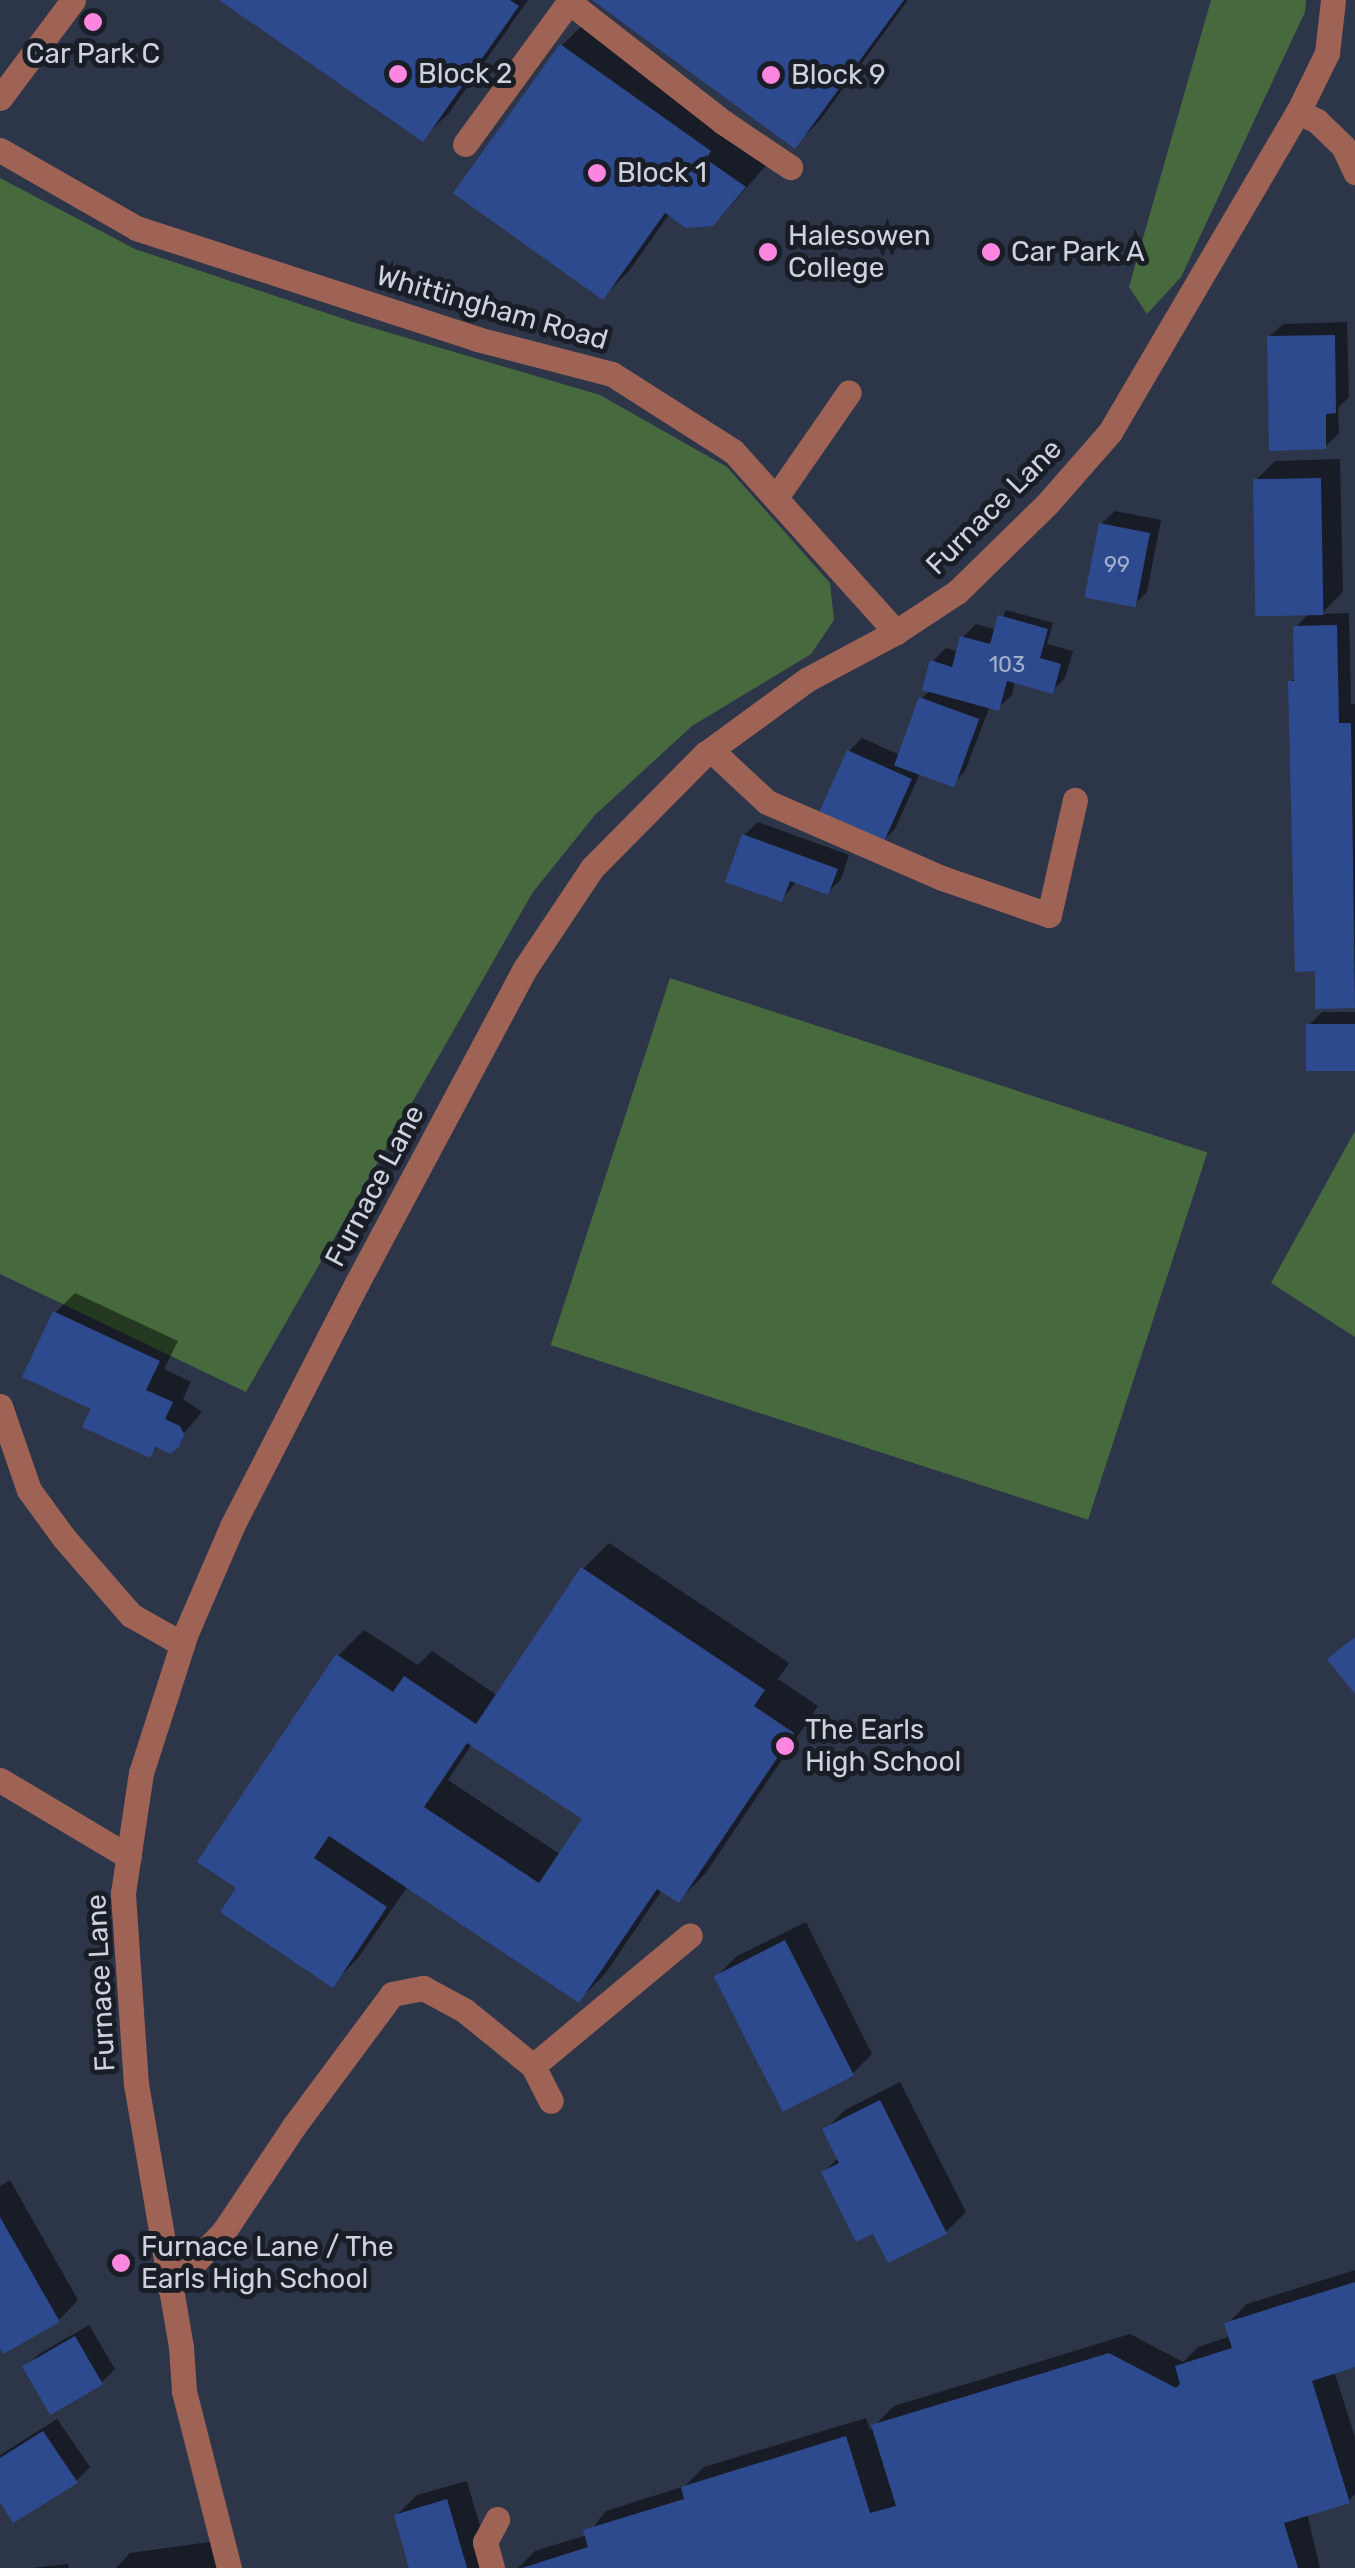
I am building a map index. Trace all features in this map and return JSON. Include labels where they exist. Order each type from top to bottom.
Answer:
[{"type":"street","points":[[0,98],[73,0]]},
{"type":"street","name":"Furnace Lane","points":[[229,2568],[184,2391],[182,2346],[136,2086],[123,1893],[141,1773],[182,1644],[232,1526],[524,970],[592,868],[711,750],[808,679],[896,632],[956,592],[1047,504],[1110,432],[1298,112],[1327,53],[1334,0]]},
{"type":"street","points":[[465,144],[568,1],[723,122],[790,167]]},
{"type":"street","points":[[1298,112],[1317,121],[1342,146],[1355,172]]},
{"type":"street","name":"Whittingham Road","points":[[0,150],[136,228],[477,339],[612,374],[733,451],[896,632]]},
{"type":"street","points":[[777,496],[849,392]]},
{"type":"street","points":[[711,750],[767,802],[942,878],[1048,914],[1075,800]]},
{"type":"street","points":[[0,1406],[29,1490],[64,1538],[131,1614],[182,1644]]},
{"type":"street","points":[[0,1780],[129,1857]]},
{"type":"street","points":[[533,2066],[690,1935]]},
{"type":"street","points":[[170,2288],[224,2230],[294,2126],[392,1994],[423,1988],[464,2010],[533,2066],[550,2101]]},
{"type":"street","points":[[492,2568],[485,2542],[498,2520]]},
{"type":"green space","points":[[1211,0],[1306,0],[1305,12],[1181,277],[1147,314],[1129,287]]},
{"type":"green space","points":[[0,178],[135,249],[353,322],[600,395],[727,467],[830,583],[834,620],[811,654],[692,726],[595,815],[533,892],[246,1392],[0,1274]]},
{"type":"green space","points":[[670,978],[1207,1153],[1088,1520],[551,1345]]},
{"type":"green space","points":[[1355,1131],[1355,1337],[1271,1283]]},
{"type":"building","name":"Block 2","points":[[219,0],[510,0],[519,6],[423,142]]},
{"type":"building","name":"Block 9","points":[[592,0],[904,0],[795,149]]},
{"type":"building","name":"Block 1","points":[[560,44],[711,151],[706,159],[746,187],[713,226],[686,228],[665,213],[603,300],[453,193]]},
{"type":"building","points":[[1335,335],[1336,413],[1326,414],[1326,449],[1269,451],[1267,336]]},
{"type":"building","points":[[1321,478],[1323,615],[1255,616],[1253,479]]},
{"type":"building","points":[[1099,523],[1150,533],[1136,608],[1084,598]]},
{"type":"building","points":[[998,615],[1048,629],[1040,658],[1061,664],[1053,694],[1007,681],[999,711],[922,690],[930,660],[952,667],[960,636],[990,644]]},
{"type":"building","points":[[1337,625],[1339,723],[1351,723],[1355,1008],[1315,1009],[1315,971],[1295,972],[1288,681],[1294,681],[1293,626]]},
{"type":"building","points":[[919,697],[979,719],[954,787],[894,766]]},
{"type":"building","points":[[847,750],[912,779],[883,845],[818,816]]},
{"type":"building","points":[[742,834],[838,869],[828,895],[790,881],[782,902],[725,882]]},
{"type":"building","points":[[1306,1024],[1355,1024],[1355,1071],[1306,1071]]},
{"type":"building","points":[[53,1311],[160,1361],[146,1390],[173,1402],[165,1419],[180,1426],[184,1434],[179,1447],[170,1454],[156,1447],[150,1458],[82,1427],[91,1409],[22,1377]]},
{"type":"building","points":[[581,1567],[765,1690],[754,1706],[794,1733],[679,1903],[657,1889],[579,2003],[329,1836],[314,1858],[387,1907],[333,1988],[220,1912],[236,1888],[197,1862],[336,1654],[393,1692],[404,1676],[476,1724]],"holes":[[[467,1743],[582,1819],[539,1883],[424,1807]]]},
{"type":"building","points":[[1355,1637],[1355,1694],[1327,1659]]},
{"type":"building","points":[[785,1940],[854,2075],[783,2112],[714,1976]]},
{"type":"building","points":[[880,2100],[947,2234],[888,2263],[873,2234],[856,2242],[821,2172],[839,2163],[822,2129]]},
{"type":"building","points":[[0,2217],[60,2322],[3,2354],[0,2348]]},
{"type":"building","points":[[1355,2282],[1355,2367],[1312,2381],[1350,2503],[1284,2523],[1298,2568],[522,2568],[588,2547],[583,2530],[684,2499],[681,2487],[846,2436],[870,2513],[896,2506],[871,2425],[1109,2353],[1176,2388],[1180,2384],[1175,2366],[1232,2348],[1224,2323]]},
{"type":"building","points":[[75,2336],[103,2384],[50,2415],[22,2366]]},
{"type":"building","points":[[43,2431],[78,2483],[13,2523],[0,2502],[0,2458]]},
{"type":"building","points":[[447,2499],[467,2568],[409,2568],[394,2515]]},
{"type":"place","name":"Car Park C","points":[[93,22]]},
{"type":"place","name":"Block 2","points":[[398,74]]},
{"type":"place","name":"Block 9","points":[[771,75]]},
{"type":"place","name":"Block 1","points":[[597,173]]},
{"type":"place","name":"Halesowen College","points":[[768,252]]},
{"type":"place","name":"Car Park A","points":[[991,252]]},
{"type":"place","name":"The Earls High School","points":[[785,1746]]},
{"type":"place","name":"Furnace Lane / The Earls High School","points":[[121,2263]]}]
